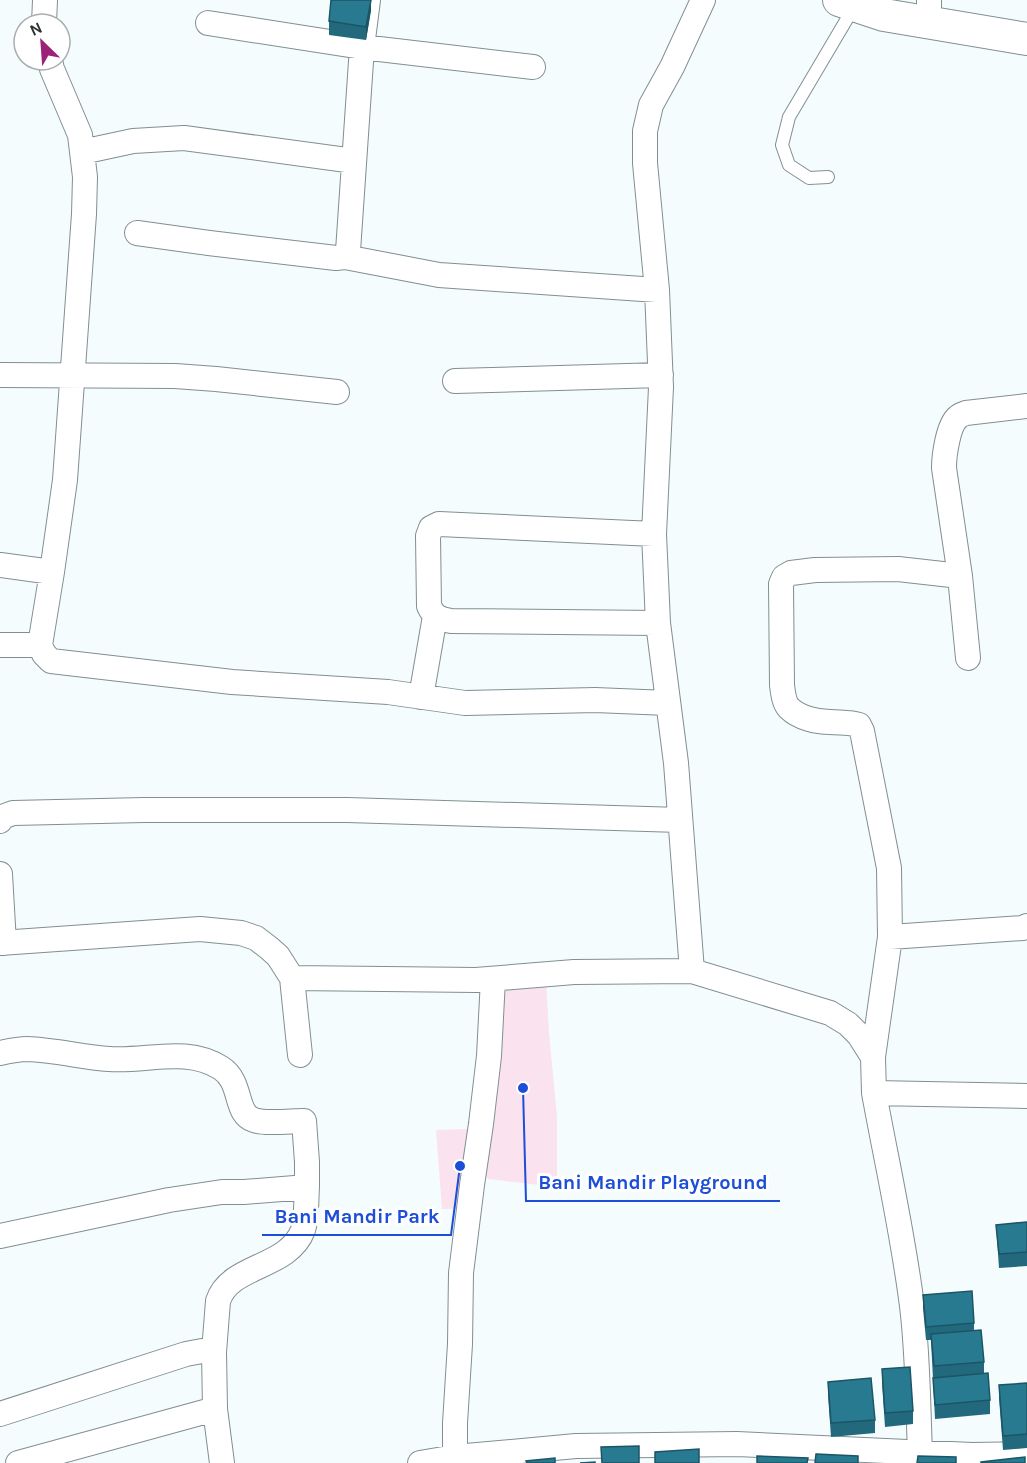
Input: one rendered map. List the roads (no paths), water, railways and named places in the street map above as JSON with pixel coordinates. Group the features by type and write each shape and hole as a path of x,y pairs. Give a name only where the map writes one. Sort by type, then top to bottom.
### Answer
{"street":[{"path":"345,257 348,251 362,47 368,0"},
{"path":"692,971 675,763 658,623 654,534 662,387 657,291 645,163 645,131 651,105 672,67 703,0"},
{"path":"846,3 884,15 929,11 1002,36 1027,39"},
{"path":"208,23 362,47 533,67"},
{"path":"53,72 80,135 85,177 65,480 40,645 44,654 51,661 232,682 388,692 465,703 569,700 668,703"},
{"path":"82,152 133,141 184,138 354,160"},
{"path":"137,233 336,258 345,257 439,275 657,291"},
{"path":"0,375 195,378 337,392"},
{"path":"455,381 661,375"},
{"path":"968,658 960,576 944,468 944,456 950,430 958,416 966,413 1027,406"},
{"path":"654,534 439,524 431,528 428,536 429,606 440,620 451,621 658,623"},
{"path":"0,565 52,572"},
{"path":"920,1453 912,1307 902,1240 874,1093 873,1057 890,937 889,868 859,725 804,717 790,709 783,695 781,584 784,578 791,573 815,570 898,569 960,576"},
{"path":"421,697 435,616"},
{"path":"0,645 40,645"},
{"path":"0,820 13,813 144,810 347,810 680,820"},
{"path":"0,874 2,943 200,929 241,933 255,938 278,956 292,978 300,1055"},
{"path":"890,937 1027,926"},
{"path":"292,978 476,980 574,972 692,971 830,1013 848,1024 859,1035 873,1057"},
{"path":"455,1457 454,1423 460,1344 460,1274 482,1124 489,1056 493,979"},
{"path":"0,1053 25,1049 108,1059 130,1060 176,1056 202,1059 223,1069 228,1075 236,1086 242,1112 247,1118 256,1121 304,1121 307,1162 304,1227 297,1241 287,1251 226,1287 221,1294 217,1308 214,1352 215,1409 222,1463"},
{"path":"874,1093 1027,1096"},
{"path":"0,1236 169,1200 222,1192 307,1187"},
{"path":"0,1414 186,1354 202,1351 214,1352"},
{"path":"18,1463 215,1409"},
{"path":"420,1463 455,1457 576,1446 737,1444 920,1453 972,1459 1027,1454"}],"lane":[{"path":"828,177 808,178 789,165 782,145 789,117 846,3"}],"place":[{"name":"Bani Mandir Playground","path":"523,1088"},
{"name":"Bani Mandir Park","path":"460,1166"}]}
